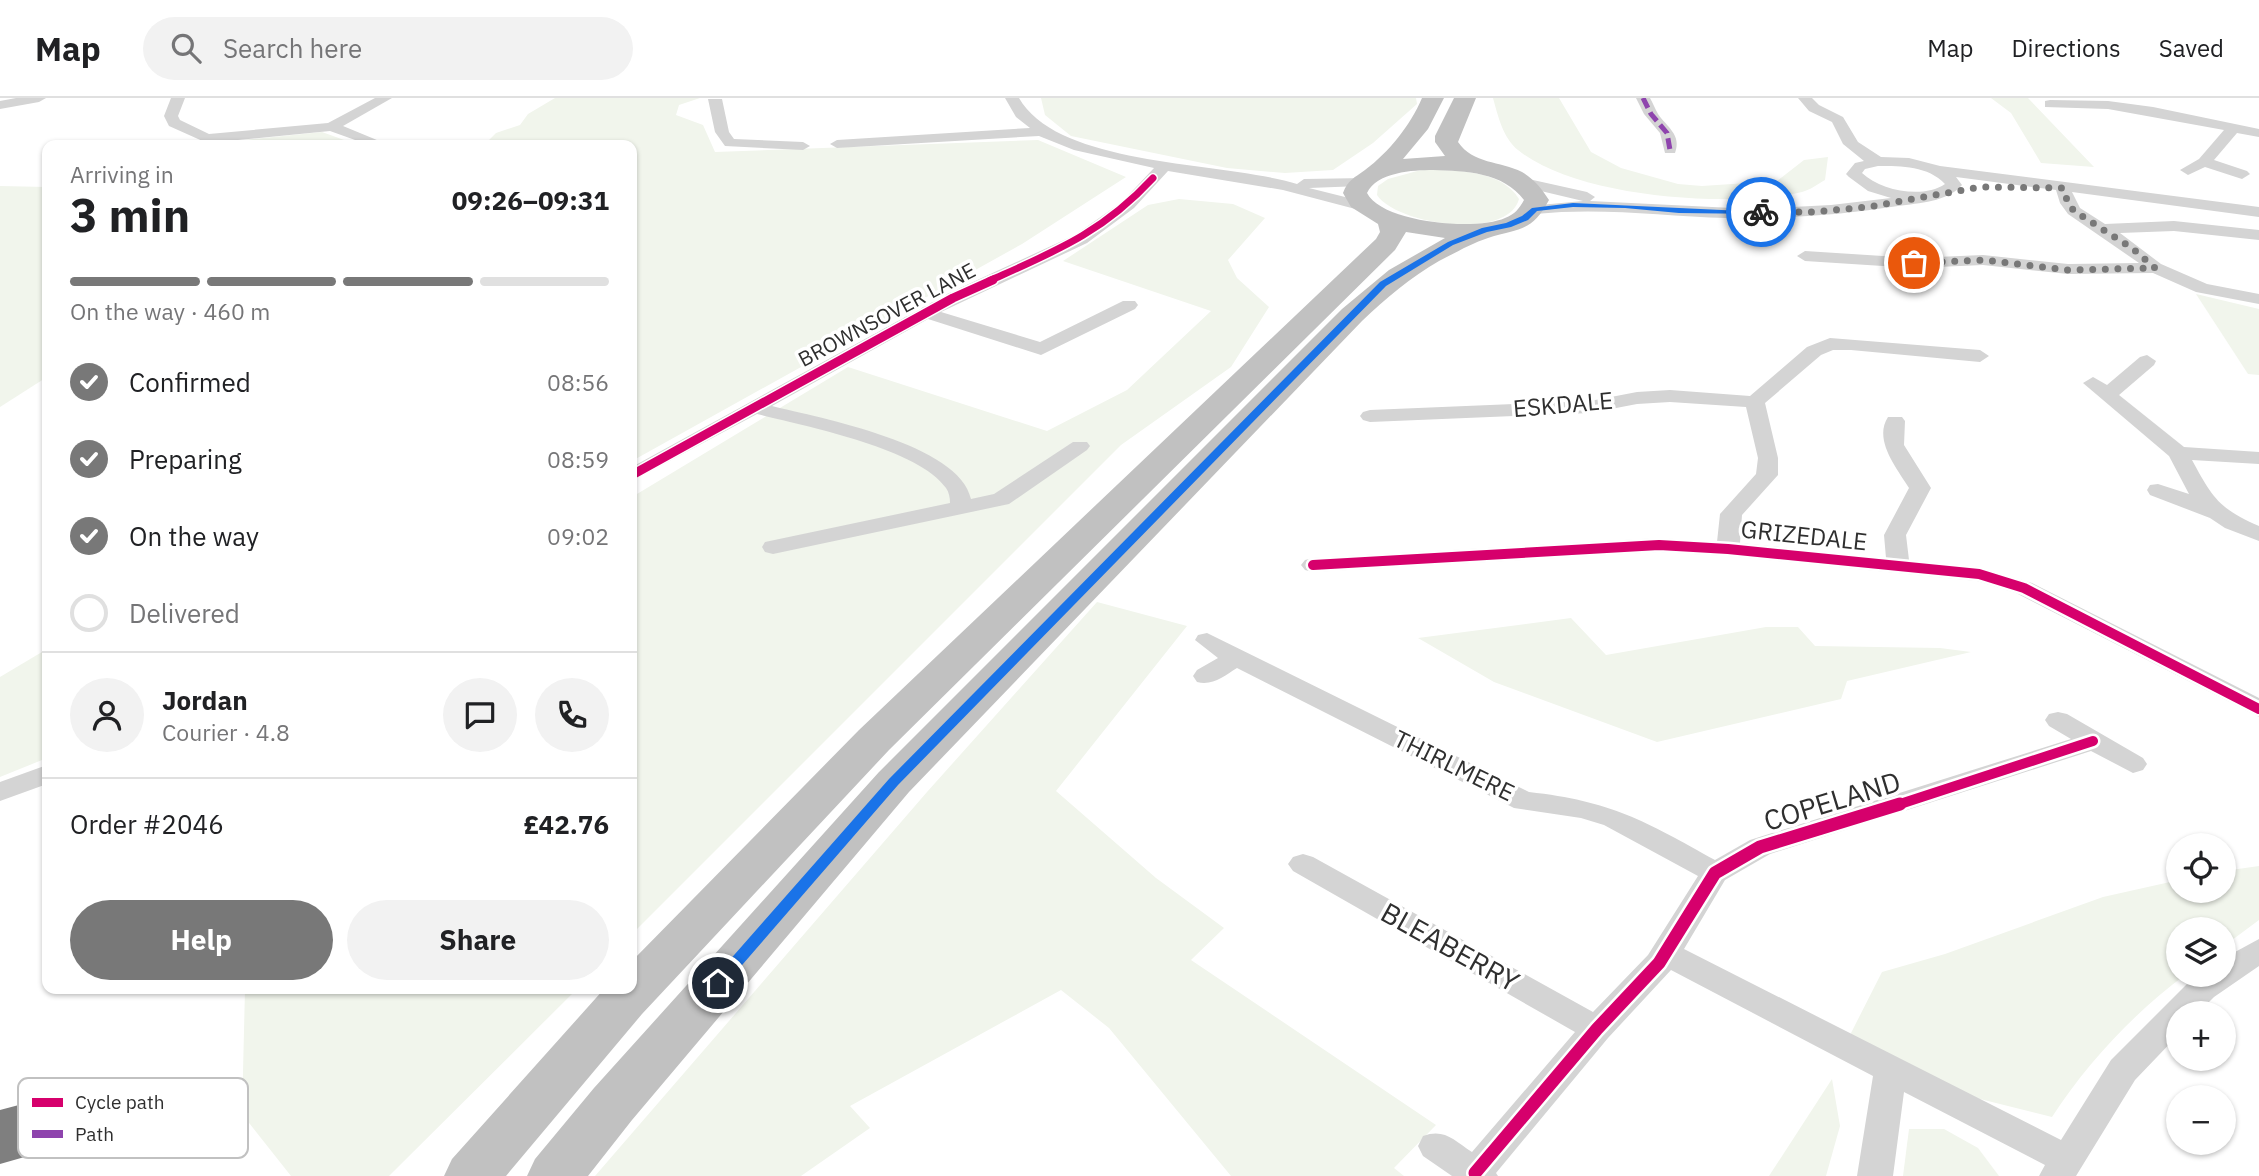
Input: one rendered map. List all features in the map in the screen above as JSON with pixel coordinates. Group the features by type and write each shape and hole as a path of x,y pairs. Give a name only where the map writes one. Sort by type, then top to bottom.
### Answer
{"highway":[{"path":"1433,98 1427,117 1401,149 1356,188 1357,197 1363,206 1390,220 1436,230 1485,230"},
{"path":"1465,98 1461,113 1445,139 1445,145 1449,151 1471,166"},
{"path":"555,1176 613,1104 894,782 1383,284 1451,243 1517,222 1535,209 1537,200 1531,190 1520,182 1471,166 1419,163 1368,176"},
{"path":"637,986 874,740 1339,286 1386,244 1393,232 1390,220"},
{"path":"472,1176 630,994"}],"street":[{"path":"0,105 39,98"},
{"path":"178,98 171,116 174,123 207,139 331,127 385,98"},
{"path":"730,98 715,98 722,132 730,143 803,146"},
{"path":"1012,98 1021,114 1042,132 1079,148 1164,166 1286,186 1316,196 1363,206"},
{"path":"1643,98 1651,113 1665,127 1670,150"},
{"path":"1809,103 1816,121 1844,136 1852,146 1878,162"},
{"path":"2050,104 2153,104 2259,133"},
{"path":"2071,105 2084,116"},
{"path":"331,127 368,140"},
{"path":"2188,170 2204,162 2234,128"},
{"path":"836,144 1042,132"},
{"path":"1935,170 1949,177 1954,185 1941,193 1897,194 1864,183 1854,174 1855,169 1878,162 1913,164 1935,170 2063,188 2259,212"},
{"path":"2204,162 2242,174"},
{"name":"BROWNSOVER LANE","path":"637,472 927,313 1080,239 1128,205 1164,166"},
{"path":"1286,186 1368,176"},
{"path":"1520,182 1625,205"},
{"path":"1780,211 1839,196 1864,183"},
{"path":"1535,209 1573,205 1625,205 1692,212 1780,211 1868,207 1980,187 2063,188"},
{"path":"2063,188 2074,211 2132,248 2155,268 2202,288 2259,299"},
{"path":"2102,229 2174,226 2259,235"},
{"path":"1805,256 1859,266 1983,260 2090,270 2155,268"},
{"path":"927,313 1041,349 1129,305"},
{"path":"1728,549 1731,514 1767,475 1768,458 1755,402 1814,351 1830,344 1980,356"},
{"path":"2147,361 2100,389 2178,453 2202,499 2221,515"},
{"name":"ESKDALE","path":"1370,416 1590,407 1648,397 1755,402"},
{"path":"754,407 906,450 933,464 958,487 962,506"},
{"path":"1895,421 1894,445 1920,488 1895,535 1898,568"},
{"path":"773,547 1001,499 1080,446"},
{"path":"2178,453 2259,458"},
{"path":"2158,490 2221,515 2259,534"},
{"name":"GRIZEDALE","path":"1313,565 1658,545 1728,549 1979,574 2024,588 2166,658 2259,709"},
{"name":"THIRLMERE","path":"1208,640 1236,658 1524,801 1577,807 1602,814 1716,873"},
{"path":"1206,676 1236,658"},
{"path":"2058,720 2133,764"},
{"name":"COPELAND","path":"1435,1146 1478,1175 1597,1029 1665,953 1716,873 1760,847 2093,741"},
{"path":"0,792 42,776"},
{"name":"BLEABERRY","path":"1303,864 1597,1029"},
{"path":"1665,953 1891,1068 2061,1167 2123,1070 2204,987"},
{"path":"2236,967 2256,956"},
{"path":"1875,1176 1891,1068"}],"shaded area":[{"path":"555,98 700,98 679,105 676,115 703,125 715,152 1038,140 1126,177 1022,244 637,458 637,140 489,140 496,133 520,125 528,114"},
{"path":"1041,98 1416,98 1417,104 1373,143 1333,170 1285,173 1227,168 1071,136 1045,115"},
{"path":"1493,98 1559,98 1591,152 1621,168 1678,184 1702,186 1777,181 1804,160 1828,157 1825,180 1802,192 1735,199 1655,195 1615,189 1577,179 1544,166 1518,150 1505,133"},
{"path":"1991,98 2028,98 2094,167 2041,163 2011,113"},
{"path":"322,132 344,140 245,140"},
{"path":"1421,170 1461,171 1489,177 1511,189 1519,199 1511,212 1495,220 1475,224 1451,224 1406,214 1388,206 1377,195 1378,186 1388,179"},
{"path":"0,186 42,187 42,380 0,407"},
{"path":"1179,199 1233,204 1265,218 1228,260 1237,278 1269,307 1231,367 1121,445 637,929 637,494 848,367 1047,431 1127,390 1211,311 1063,261 1148,205"},
{"path":"2196,294 2259,309 2259,375 2248,374"},
{"path":"1097,602 1187,626 1056,791 1156,878 1224,928 1191,960 1436,1125 1394,1168 1404,1176 1231,1176 1109,1028 1061,990 850,1106 870,1128 801,1176 595,1176 927,792"},
{"path":"1571,618 1606,655 1766,627 1798,627 1815,646 1940,648 1971,652 1847,681 1841,699 1657,742 1494,682 1418,638"},
{"path":"42,652 42,760 0,777 0,677"},
{"path":"2259,866 2259,920 2236,937 2236,917 2166,917 2166,987 2170,987 2112,1040 2080,1077 2052,1117 1968,1096 1850,1035 1882,972 1945,954 2103,897 2166,883 2166,903 2236,903 2236,869"},
{"path":"245,994 572,994 389,1176 291,1176 248,1122 248,1078 243,1078"},
{"path":"1832,1079 1840,1126 1826,1176 1769,1176"},
{"path":"1909,1129 1944,1129 1978,1148 1999,1176 1903,1176"}],"building":[{"path":"18,1105 18,1158 21,1158 0,1164 0,1110"}],"marked path":[{"path":"1643,98 1651,114 1667,133 1670,150"}],"cycle path":[{"path":"637,472 953,298 1081,239 1128,205 1153,178"},
{"path":"1313,565 1659,545 1728,549 1979,574 2024,588 2259,709"},
{"path":"1475,1173 1597,1029 1659,963 1715,873 1760,847 2093,741"}],"way so far":[{"path":"1761,212 1813,212 1868,207 1980,187 2063,188 2074,211 2132,248 2155,268 2068,270 1983,260 1914,263"}],"route":[{"path":"718,983 894,782 1383,284 1451,243 1485,230 1508,225 1525,218 1535,209 1573,205 1625,205 1679,211 1761,212"}]}
